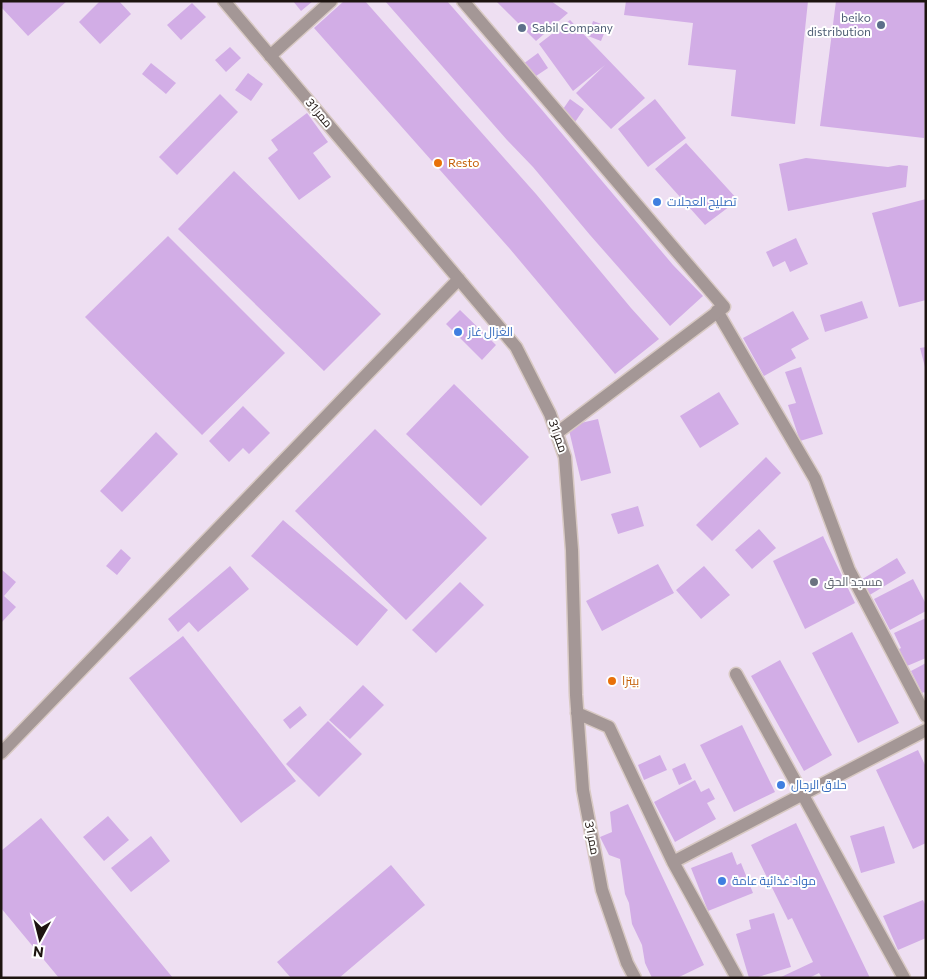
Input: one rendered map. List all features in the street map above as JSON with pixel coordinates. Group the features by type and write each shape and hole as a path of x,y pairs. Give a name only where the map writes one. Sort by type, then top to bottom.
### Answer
{"street":[{"name":"ممر 31","path":"224,1 516,346 550,414 566,458 572,550 577,713 583,790 602,890 627,964 635,978"},
{"path":"270,56 331,1"},
{"path":"463,1 724,306 556,433"},
{"path":"1,753 458,278"},
{"path":"718,312 815,479 849,570 926,716"},
{"path":"736,674 904,978"},
{"path":"577,713 609,727 672,862 737,978"},
{"path":"672,862 926,730"}],"shaded area":[{"path":"1,1 926,1 926,978 1,978"}],"building":[{"path":"1,1 67,1 28,36 1,7"},
{"path":"100,1 119,1 131,14 100,44 79,22"},
{"path":"293,1 313,1 301,11"},
{"path":"344,1 365,1 536,194 659,339 615,374 510,249 314,28"},
{"path":"385,1 447,1 673,265 703,296 670,326 533,167"},
{"path":"496,1 551,1 568,13 536,41"},
{"path":"626,1 808,1 795,124 731,116 736,70 688,65 693,23 624,15"},
{"path":"836,1 926,1 924,138 820,126"},
{"path":"192,3 206,17 181,40 167,25"},
{"path":"570,20 645,98 611,129 576,93 605,65 573,91 539,44"},
{"path":"593,21 607,26 601,41 588,36"},
{"path":"230,47 241,58 226,72 215,60"},
{"path":"538,53 548,68 533,78 523,64"},
{"path":"151,63 176,83 166,94 142,74"},
{"path":"248,73 263,84 251,101 235,90"},
{"path":"220,94 238,112 177,175 159,157"},
{"path":"570,99 584,109 575,122 561,112"},
{"path":"655,99 686,138 648,167 618,129"},
{"path":"307,113 328,142 313,153 331,177 299,200 268,158 278,150 271,140"},
{"path":"686,143 738,200 705,225 655,169"},
{"path":"806,158 888,167 908,166 906,187 788,211 779,164"},
{"path":"234,171 381,314 324,371 178,229"},
{"path":"926,199 926,300 899,307 872,213"},
{"path":"168,236 285,353 202,435 85,317"},
{"path":"796,238 808,264 790,272 785,261 773,267 766,252"},
{"path":"862,301 868,318 825,332 820,315"},
{"path":"460,310 496,345 482,360 446,324"},
{"path":"793,311 809,339 791,349 796,358 764,376 743,338"},
{"path":"926,347 926,367 925,367 920,348"},
{"path":"801,367 823,434 800,441 788,405 796,403 785,372"},
{"path":"454,384 529,457 481,506 406,434"},
{"path":"719,392 739,424 700,448 680,416"},
{"path":"243,406 270,433 249,454 243,448 229,462 209,441"},
{"path":"598,419 611,473 581,481 568,426"},
{"path":"375,429 487,538 406,620 295,511"},
{"path":"156,432 178,454 122,512 100,491"},
{"path":"766,457 781,473 712,541 696,525"},
{"path":"638,506 644,526 618,534 611,514"},
{"path":"283,520 388,610 357,646 251,556"},
{"path":"759,529 776,548 752,569 735,550"},
{"name":"مسجد الحق","path":"823,536 855,603 805,629 773,561"},
{"path":"121,549 131,558 117,575 106,566"},
{"path":"897,558 906,573 868,596 859,581"},
{"path":"658,564 674,593 602,631 586,601"},
{"path":"230,566 249,589 198,632 189,622 178,632 168,619"},
{"path":"704,566 730,595 701,619 676,590"},
{"path":"1,569 16,582 4,596 16,607 1,623"},
{"path":"913,579 926,604 926,611 890,630 874,599"},
{"path":"460,582 484,605 436,653 412,630"},
{"path":"926,618 926,658 907,666 894,633"},
{"path":"852,632 899,723 858,743 812,653"},
{"path":"183,636 296,781 241,823 129,678"},
{"path":"780,660 832,755 804,771 751,676"},
{"path":"926,663 926,694 922,693 911,671"},
{"path":"363,685 384,705 350,739 329,720"},
{"path":"300,706 307,715 290,729 283,720"},
{"path":"328,721 362,754 319,797 286,764"},
{"path":"742,725 775,792 734,812 700,745"},
{"path":"918,750 926,767 926,843 913,849 876,770"},
{"path":"660,755 667,770 644,780 638,765"},
{"path":"685,763 692,779 679,785 672,769"},
{"path":"695,780 701,792 709,788 715,799 707,803 716,819 675,842 654,802"},
{"path":"628,804 704,965 677,978 652,978 645,963 642,945 632,924 620,859 609,855 600,837 612,832 610,812"},
{"path":"108,816 129,840 104,861 83,837"},
{"path":"41,818 173,978 59,978 1,908 1,851"},
{"path":"796,823 870,978 822,978 819,973 809,978 779,978 813,962 792,918 788,920 751,845"},
{"path":"884,826 895,863 861,873 850,836"},
{"path":"151,836 170,861 131,892 111,868"},
{"name":"مواد غذائية عامة","path":"732,852 737,865 741,863 753,893 708,911 691,868"},
{"path":"391,865 425,905 339,978 291,978 277,962"},
{"path":"923,900 926,906 926,938 898,950 883,916"},
{"path":"774,913 791,967 755,978 749,978 736,934 751,929 749,920"}],"place":[{"name":"beiko distribution","path":"881,25"},
{"name":"Sabil Company","path":"522,28"},
{"name":"Resto","path":"438,163"},
{"name":"تصليح العجلات","path":"657,202"},
{"name":"الغزال غاز","path":"458,332"},
{"name":"مسجد الحق","path":"814,582"},
{"name":"بيتزا","path":"612,681"},
{"name":"حلاق الرجال","path":"781,785"},
{"name":"مواد غذائية عامة","path":"722,881"}]}
